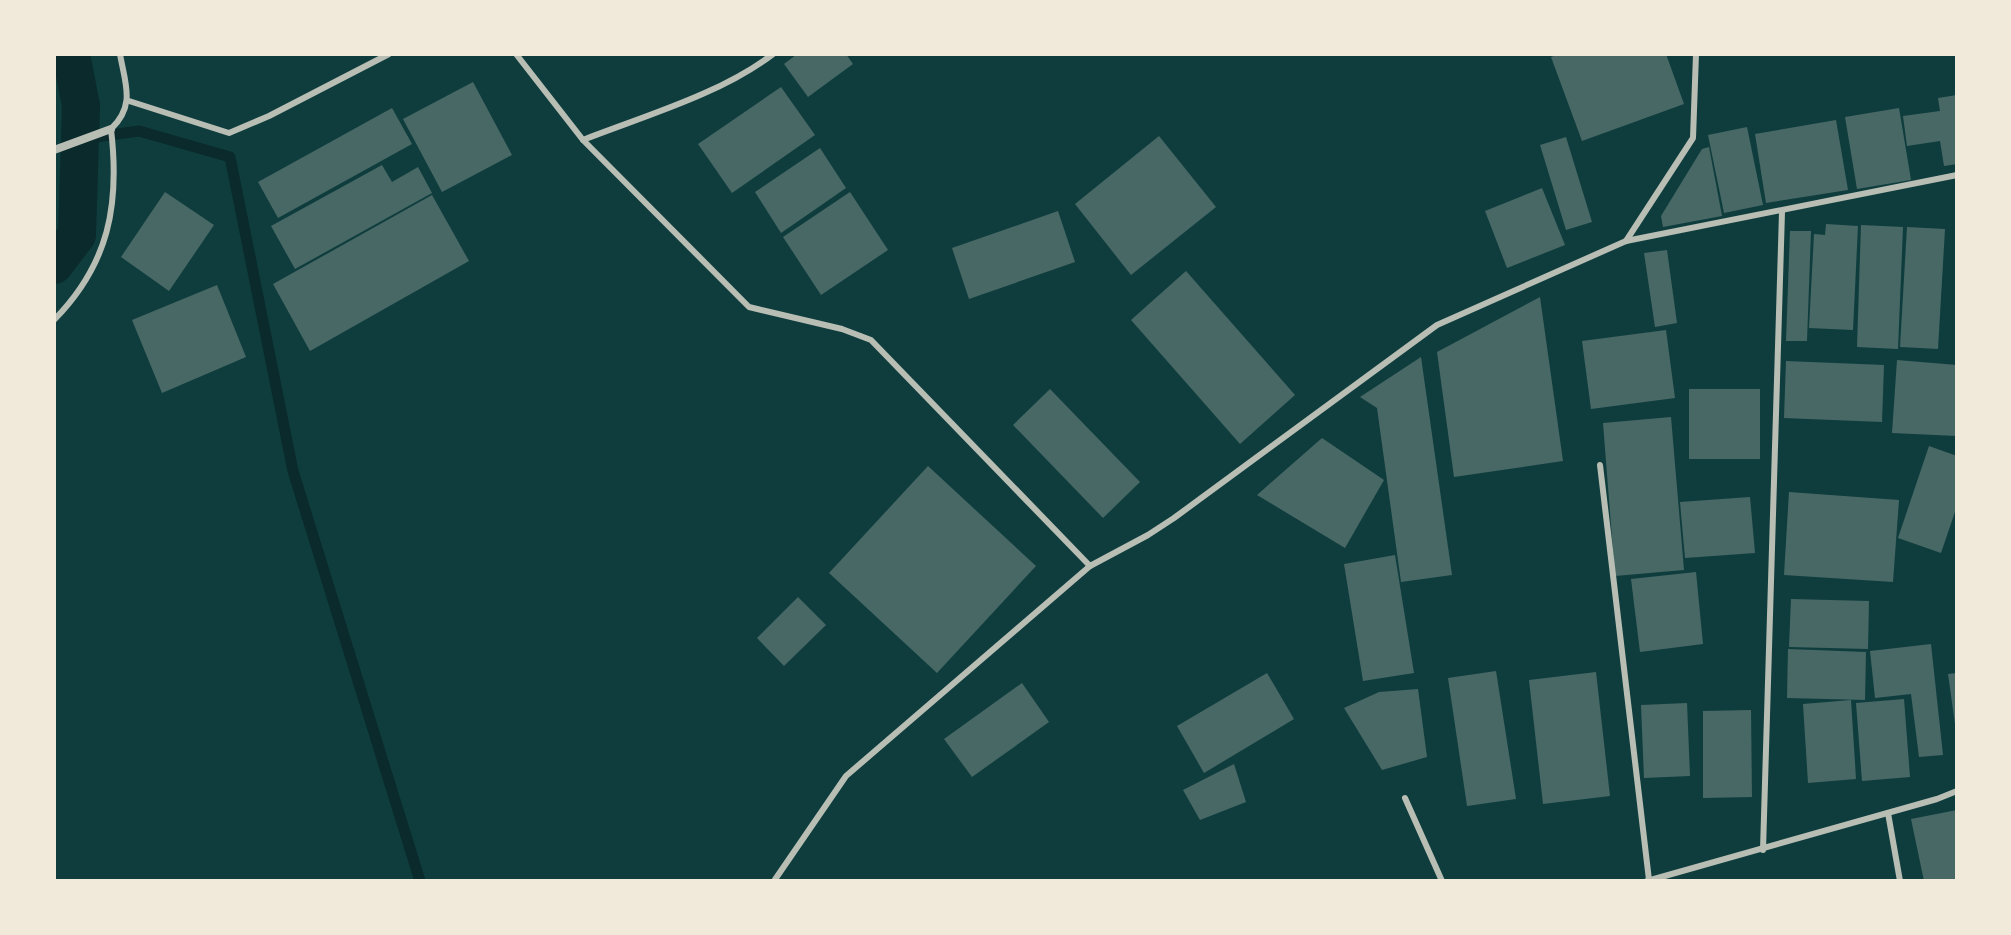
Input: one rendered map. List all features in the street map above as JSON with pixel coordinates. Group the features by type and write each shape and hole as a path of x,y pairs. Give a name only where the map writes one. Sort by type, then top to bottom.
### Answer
{"street":[{"path":"54,150 111,129"}],"lane":[{"path":"54,320 99,258 114,198 111,129 118,123 129,101 120,54"},
{"path":"129,101 229,133 269,116 389,54"},
{"path":"516,54 583,140 749,307 842,329 871,340 1090,566"},
{"path":"583,140 704,93 773,54"},
{"path":"1626,241 1693,138 1696,54"},
{"path":"774,881 846,776 1090,566 1174,518 1437,325 1626,241 1957,175"},
{"path":"1763,850 1782,212"},
{"path":"1600,465 1648,881 1957,791"},
{"path":"1405,798 1442,881"},
{"path":"1888,813 1900,881"}],"building":[{"path":"797,54 846,54 853,64 808,97 784,64"},
{"path":"1559,54 1666,54 1684,104 1582,141 1551,57"},
{"path":"473,82 512,155 442,192 403,119"},
{"path":"781,87 815,135 732,193 698,144"},
{"path":"1957,95 1957,164 1944,166 1940,141 1907,146 1903,116 1940,111 1938,98"},
{"path":"392,108 412,144 278,218 258,182"},
{"path":"1899,108 1911,180 1857,189 1845,117"},
{"path":"1836,120 1848,190 1766,203 1755,134"},
{"path":"1747,127 1763,205 1724,213 1708,135"},
{"path":"1159,136 1216,207 1131,275 1075,204"},
{"path":"1566,137 1592,222 1566,230 1540,145"},
{"path":"1709,147 1722,216 1663,227 1661,216 1702,149"},
{"path":"820,148 846,188 781,233 755,192"},
{"path":"382,165 392,182 418,167 432,193 295,269 271,226"},
{"path":"1542,188 1565,245 1507,268 1485,211"},
{"path":"165,192 214,225 169,291 121,257"},
{"path":"850,192 888,250 821,295 783,237"},
{"path":"432,195 469,261 310,351 273,284"},
{"path":"1058,211 1075,262 969,299 952,248"},
{"path":"1826,224 1858,226 1853,330 1809,328 1814,234 1825,235"},
{"path":"1861,225 1903,227 1898,349 1857,347"},
{"path":"1907,227 1945,229 1938,349 1900,347"},
{"path":"1790,231 1811,231 1807,341 1786,341"},
{"path":"1667,250 1677,323 1655,327 1644,253"},
{"path":"1186,271 1295,395 1240,444 1131,320"},
{"path":"217,285 246,357 162,393 132,320"},
{"path":"1540,297 1563,461 1454,477 1437,352"},
{"path":"1666,330 1675,398 1591,409 1582,341"},
{"path":"1421,357 1452,575 1401,582 1377,408 1360,397"},
{"path":"1897,360 1957,365 1957,436 1892,433"},
{"path":"1786,361 1884,365 1882,422 1784,418"},
{"path":"1050,389 1140,482 1103,518 1013,425"},
{"path":"1689,389 1760,389 1760,459 1689,459"},
{"path":"1671,417 1684,570 1615,576 1603,423"},
{"path":"1322,438 1384,480 1345,548 1257,495"},
{"path":"1929,446 1957,456 1957,506 1941,553 1898,538"},
{"path":"928,466 1036,566 937,673 829,573"},
{"path":"1789,492 1899,500 1893,582 1784,575"},
{"path":"1750,497 1755,553 1685,558 1680,502"},
{"path":"1395,555 1414,673 1363,681 1344,564"},
{"path":"1696,572 1703,644 1640,652 1631,579"},
{"path":"798,597 826,625 784,666 757,638"},
{"path":"1791,599 1869,601 1868,649 1789,647"},
{"path":"1931,644 1943,755 1919,757 1911,694 1875,698 1870,651"},
{"path":"1788,649 1866,652 1865,700 1787,698"},
{"path":"1496,671 1516,799 1467,806 1448,678"},
{"path":"1596,672 1610,796 1543,804 1529,680"},
{"path":"1267,673 1294,719 1204,773 1177,726"},
{"path":"1957,673 1957,724 1955,724 1948,674"},
{"path":"1022,683 1049,722 972,777 944,739"},
{"path":"1418,689 1427,757 1382,770 1344,708 1379,692"},
{"path":"1904,699 1910,777 1862,781 1856,703"},
{"path":"1851,700 1856,779 1808,783 1803,704"},
{"path":"1687,703 1690,776 1644,778 1641,705"},
{"path":"1751,710 1752,797 1703,798 1703,711"},
{"path":"1234,764 1246,802 1200,820 1183,790"},
{"path":"1957,810 1957,881 1924,881 1911,819"}],"waterway":[{"path":"54,265 77,235 81,106 71,54"},
{"path":"88,138 139,131 230,157 293,471 420,881"}]}
